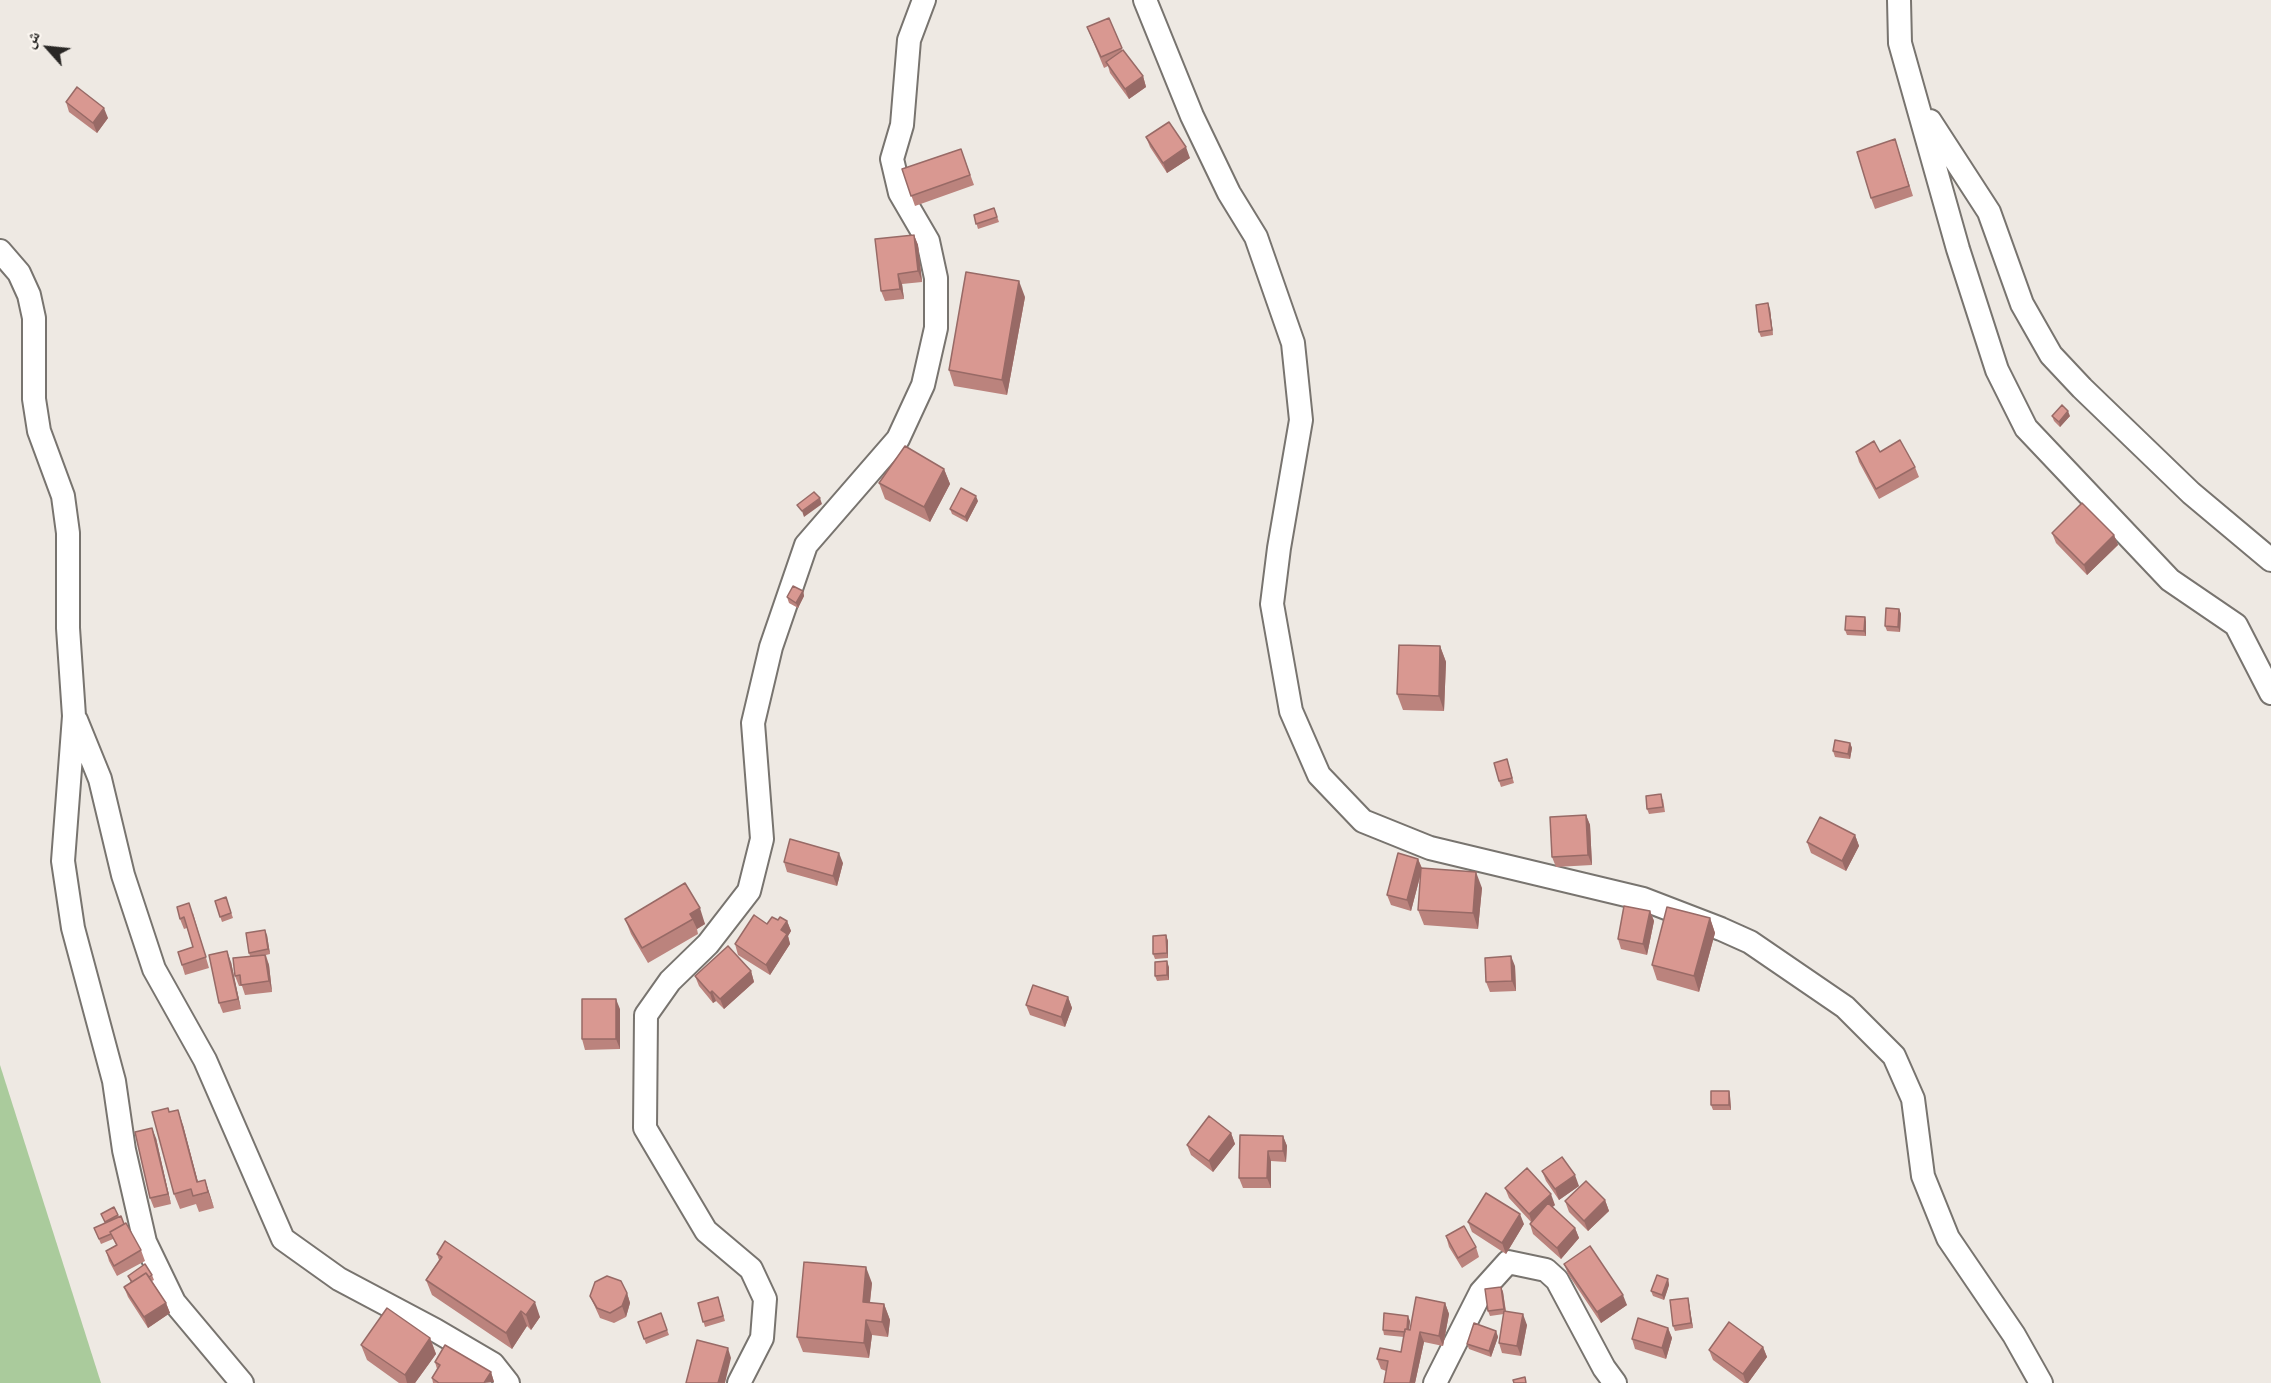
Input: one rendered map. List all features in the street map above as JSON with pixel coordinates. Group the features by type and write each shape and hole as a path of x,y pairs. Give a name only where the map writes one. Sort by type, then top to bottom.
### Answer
{"street":[{"path":"739,1383 762,1338 765,1299 751,1269 706,1231 645,1128 646,1015 670,981 708,944 749,891 762,839 753,723 771,647 802,556 806,545 897,439 923,385 936,328 936,279 928,241 900,193 892,159 902,125 909,40 924,0"},
{"path":"1145,0 1192,116 1229,193 1256,237 1293,344 1301,420 1279,548 1272,604 1291,711 1318,775 1363,820 1430,848 1643,899 1750,942 1845,1007 1894,1056 1913,1099 1923,1176 1948,1238 2014,1335 2042,1383"},
{"path":"1899,0 1900,43 1958,249 1997,370 2026,428 2170,580 2236,625 2271,693"},
{"path":"1917,99 1989,212 2022,304 2051,356 2191,493 2271,560"},
{"path":"0,251 19,273 29,295 34,318 33,399 39,431 63,496 68,533 68,628 74,716 63,861 73,928 114,1081 124,1150 145,1242 174,1302 242,1383"},
{"path":"74,716 100,779 123,875 154,969 205,1060 283,1239 339,1279 493,1364 508,1383"},
{"path":"1435,1383 1481,1292 1508,1262 1546,1270 1557,1280 1604,1368 1615,1383"}],"green space":[{"path":"0,1065 101,1383 0,1383"}],"building":[{"path":"1109,18 1122,48 1101,57 1087,27"},
{"path":"1123,50 1143,76 1125,89 1106,62"},
{"path":"77,87 104,108 93,123 66,102"},
{"path":"1169,122 1186,147 1163,163 1146,137"},
{"path":"1895,139 1909,186 1871,198 1857,152"},
{"path":"961,149 970,175 911,196 902,169"},
{"path":"994,208 997,217 976,224 974,215"},
{"path":"914,235 918,271 898,274 900,289 881,291 875,239"},
{"path":"966,272 1019,281 1002,380 949,370"},
{"path":"1768,303 1772,330 1759,332 1756,305"},
{"path":"2062,405 2068,411 2059,422 2052,416"},
{"path":"1900,440 1915,467 1876,489 1856,452 1874,441 1880,452"},
{"path":"905,446 944,469 924,507 879,483"},
{"path":"961,488 976,496 965,517 950,509"},
{"path":"814,492 820,498 802,511 797,505"},
{"path":"2082,503 2114,535 2084,565 2052,533"},
{"path":"793,586 803,591 796,603 787,597"},
{"path":"1886,608 1899,609 1898,627 1885,626"},
{"path":"1846,616 1865,617 1864,631 1845,630"},
{"path":"1399,645 1440,646 1439,696 1397,694"},
{"path":"1835,740 1850,743 1848,754 1833,751"},
{"path":"1507,759 1512,778 1499,781 1494,763"},
{"path":"1661,794 1663,807 1647,809 1646,796"},
{"path":"1586,815 1588,855 1552,857 1550,817"},
{"path":"1820,817 1855,835 1842,861 1807,842"},
{"path":"790,839 839,853 833,876 784,862"},
{"path":"1398,853 1418,859 1407,900 1387,895"},
{"path":"1421,868 1476,872 1473,913 1418,910"},
{"path":"685,883 700,908 690,914 693,919 642,948 625,919"},
{"path":"226,897 231,913 220,917 215,901"},
{"path":"189,903 206,957 182,965 178,952 193,947 184,917 180,919 177,907"},
{"path":"1624,906 1650,911 1643,944 1618,939"},
{"path":"1667,907 1710,918 1694,976 1652,965"},
{"path":"754,915 767,924 772,917 778,920 780,917 787,921 781,930 787,934 766,965 735,944"},
{"path":"265,930 268,949 249,953 246,933"},
{"path":"1166,935 1167,953 1153,954 1153,936"},
{"path":"728,946 751,971 720,999 712,991 710,993 695,976"},
{"path":"227,951 238,999 219,1003 209,955"},
{"path":"265,955 269,981 241,985 240,975 235,976 233,958"},
{"path":"1511,956 1512,981 1486,982 1485,958"},
{"path":"1167,961 1167,975 1155,976 1155,962"},
{"path":"1033,985 1068,997 1061,1017 1026,1005"},
{"path":"582,999 616,999 616,1039 582,1039"},
{"path":"1711,1091 1729,1091 1729,1105 1711,1105"},
{"path":"168,1108 169,1112 178,1110 197,1182 205,1180 208,1192 193,1196 191,1189 174,1194 152,1112"},
{"path":"1209,1116 1231,1133 1209,1161 1187,1145"},
{"path":"152,1128 168,1194 150,1198 135,1132"},
{"path":"1240,1135 1283,1136 1283,1151 1268,1151 1267,1178 1239,1178"},
{"path":"1562,1157 1575,1175 1555,1189 1542,1171"},
{"path":"1527,1168 1551,1194 1529,1214 1505,1188"},
{"path":"1586,1181 1605,1200 1584,1221 1565,1201"},
{"path":"1486,1193 1520,1214 1502,1243 1468,1222"},
{"path":"1548,1203 1575,1228 1557,1248 1530,1224"},
{"path":"114,1207 118,1215 105,1222 101,1214"},
{"path":"121,1216 124,1224 110,1232 111,1234 99,1239 94,1228"},
{"path":"126,1223 141,1250 114,1266 106,1251 117,1245 110,1232"},
{"path":"1464,1226 1476,1247 1458,1258 1446,1236"},
{"path":"445,1241 535,1302 526,1315 521,1311 506,1333 426,1280 442,1257 437,1254"},
{"path":"1590,1246 1623,1295 1597,1312 1564,1264"},
{"path":"804,1262 866,1267 863,1302 884,1304 882,1322 866,1320 864,1343 797,1337"},
{"path":"145,1264 152,1275 149,1277 146,1273 132,1282 128,1276"},
{"path":"146,1273 166,1303 144,1317 124,1287"},
{"path":"1657,1275 1668,1279 1662,1295 1651,1291"},
{"path":"607,1276 621,1281 627,1293 622,1306 610,1313 597,1308 590,1296 595,1282"},
{"path":"1501,1287 1504,1309 1488,1311 1485,1289"},
{"path":"718,1297 723,1316 703,1322 698,1303"},
{"path":"1416,1297 1445,1303 1439,1336 1420,1332 1410,1383 1384,1383 1388,1361 1377,1359 1380,1348 1401,1352 1405,1329 1410,1330"},
{"path":"1688,1298 1691,1323 1673,1326 1670,1300"},
{"path":"387,1308 430,1338 405,1375 361,1345"},
{"path":"1504,1311 1523,1314 1517,1346 1499,1343"},
{"path":"661,1313 667,1330 644,1339 638,1322"},
{"path":"1384,1313 1408,1316 1405,1332 1383,1330"},
{"path":"1638,1318 1668,1328 1662,1348 1632,1339"},
{"path":"1729,1322 1763,1347 1743,1374 1709,1350"},
{"path":"1474,1323 1496,1331 1489,1351 1467,1344"},
{"path":"697,1340 728,1348 718,1383 686,1383"},
{"path":"445,1345 491,1372 484,1383 439,1383 432,1378 440,1365 435,1362"},
{"path":"1525,1377 1526,1383 1514,1383 1513,1380"}]}
